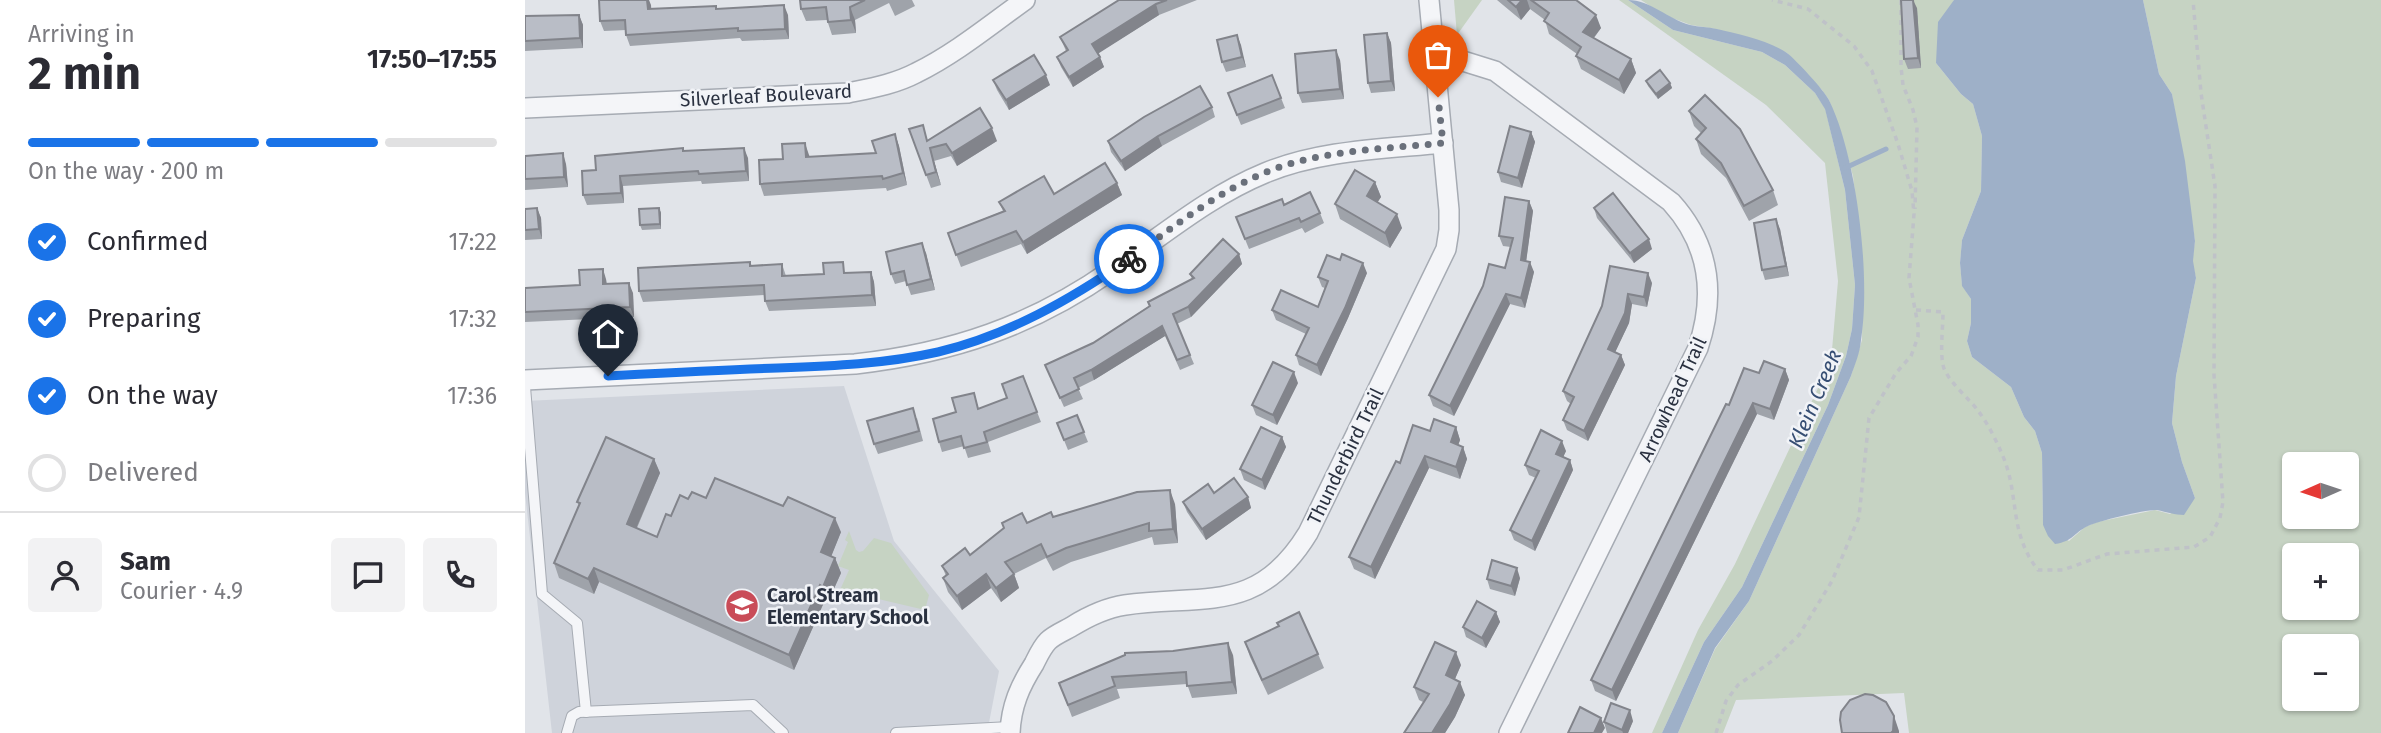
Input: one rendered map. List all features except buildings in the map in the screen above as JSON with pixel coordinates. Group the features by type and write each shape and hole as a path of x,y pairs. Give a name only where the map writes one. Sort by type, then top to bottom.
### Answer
{"street":[{"name":"Silverleaf Boulevard","path":"525,108 848,93 886,85 939,60 1025,0"},
{"name":"Thunderbird Trail","path":"1010,730 1018,691 1048,640 1090,615 1123,605 1212,599 1237,593 1276,572 1294,553 1314,521 1446,249 1449,210 1429,0"},
{"name":"Arrowhead Trail","path":"1434,52 1495,71 1671,202 1694,235 1702,252 1707,275 1708,313 1698,348 1509,733"},
{"path":"525,380 855,364 938,352 1005,330 1065,301 1198,209 1266,172 1331,155 1443,143"}],"lane":[{"path":"525,387 543,594 577,622 586,712"},
{"path":"567,733 572,716 586,712 753,705 783,733"},
{"path":"896,733 1010,730"}],"path":[{"path":"1772,0 1808,9 1854,46 1872,71 1912,191 1914,214"},
{"path":"1716,733 1726,701 1738,685 1772,661 1799,635 1827,590 1850,543 1859,517 1869,418 1896,373 1916,348 1918,325 1909,278 1916,200 1917,127 1903,86 1901,0"},
{"path":"1916,310 1943,312 1943,366 1980,413 2003,455 2012,485 2016,521 2026,554 2038,570 2063,570 2107,554 2194,547 2210,537 2220,518 2223,502 2214,374 2215,186 2201,93 2193,0"}],"shaded area":[{"name":"Carol Stream Elementary School","path":"844,386 894,541 999,671 987,733 552,733 525,493 525,401"}],"green space":[{"path":"1454,0 1482,0 1457,35"},
{"path":"1619,0 1628,0 1673,30 1762,52 1785,65 1815,93 1825,108 1845,190 1855,285 1852,329 1846,356 1828,405 1742,587 1704,642 1662,733 1652,733 1698,630 1735,564 1819,386 1832,350 1838,281 1825,163 1766,105"},
{"path":"1641,0 1954,0 1936,63 1961,94 1973,104 1982,136 1981,191 1962,240 1960,263 1962,285 1971,299 1971,323 1967,341 1972,357 2011,387 2024,417 2035,431 2042,453 2043,525 2069,541 2085,527 2097,522 2155,510 2170,514 2195,498 2172,423 2176,376 2196,278 2192,261 2195,241 2172,94 2159,74 2143,0 2381,0 2381,733 1909,733 1904,693 1736,700 1723,733 1678,733 1715,649 1749,601 1851,376 1862,340 1863,263 1853,176 1829,100 1787,53 1716,29 1691,25 1664,15"},
{"path":"849,531 859,552 874,538 891,543 929,595 925,610 840,590 849,570 838,566 848,542 845,540"}],"water":[{"path":"1628,0 1644,3 1690,25 1714,28 1771,44 1787,53 1803,68 1826,95 1839,124 1854,184 1863,251 1864,314 1860,349 1851,376 1749,601 1715,648 1678,733 1662,733 1704,642 1742,587 1828,405 1846,356 1852,329 1855,285 1845,190 1825,109 1815,93 1785,65 1762,52 1673,30"},
{"path":"1954,0 2143,0 2159,74 2172,94 2185,161 2195,241 2193,261 2196,278 2176,376 2172,423 2195,498 2184,515 2157,510 2143,511 2088,526 2066,541 2055,544 2043,525 2042,453 2035,431 2024,417 2011,387 1972,357 1967,341 1971,323 1971,299 1962,286 1960,263 1962,240 1981,191 1982,136 1973,104 1961,94 1936,63 1938,22"}],"waterway":[{"path":"1845,168 1886,149"}],"way so far":[{"path":"1129,259 1198,209 1266,172 1331,155 1443,143 1438,97"}],"place":[{"name":"Carol Stream Elementary School","path":"742,606"}],"route":[{"path":"608,376 855,364 938,352 1005,330 1035,316 1065,301 1129,259"}],"water label":[{"name":"Klein Creek","path":"1815,399"}]}
